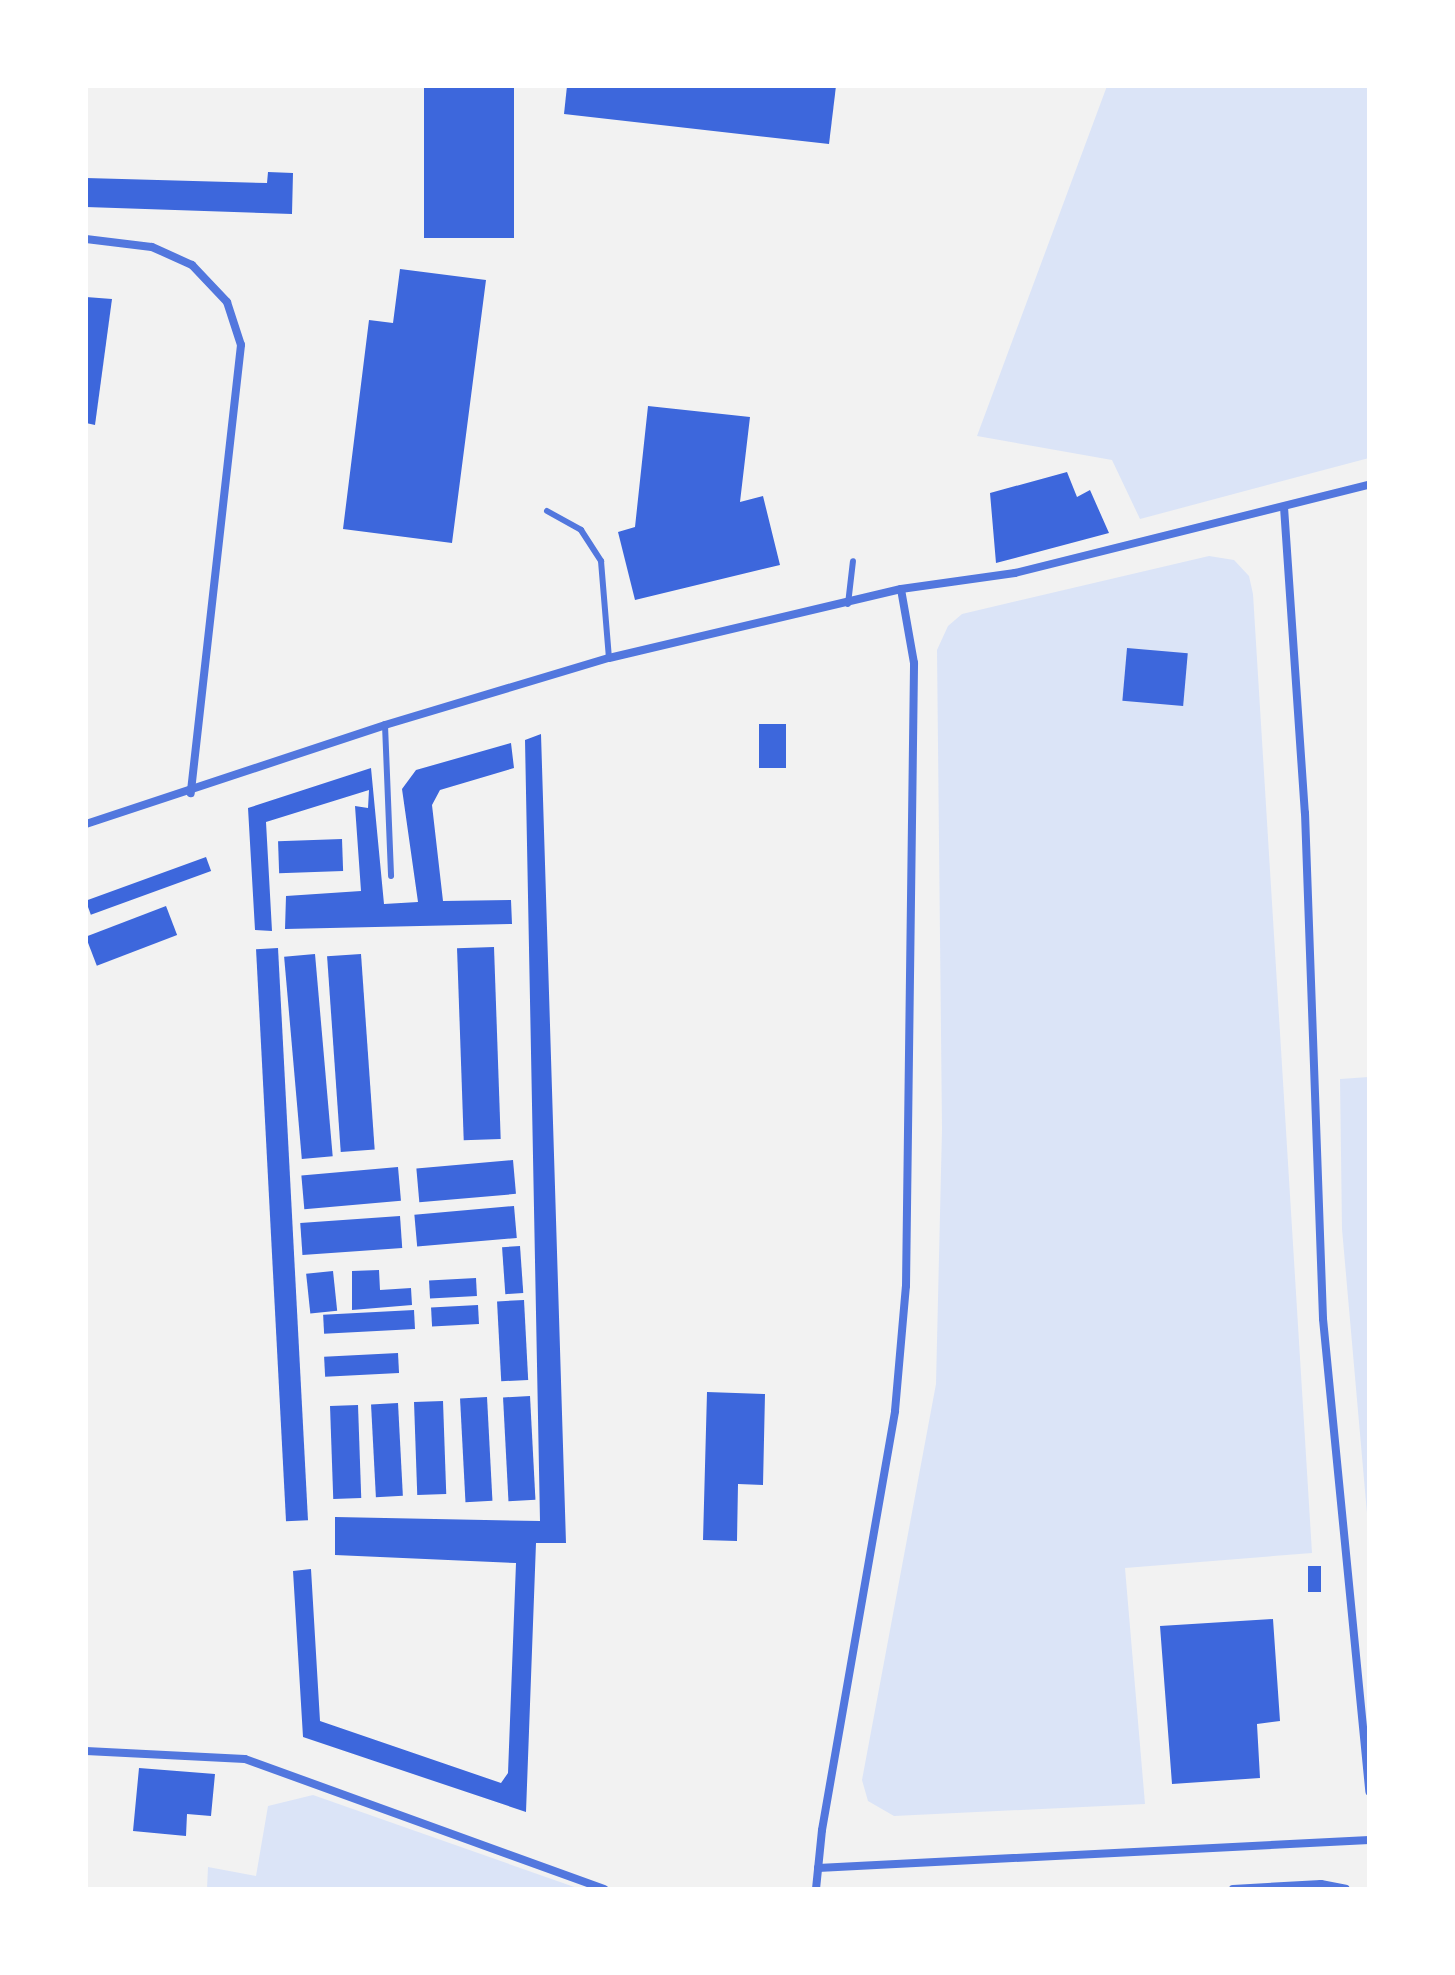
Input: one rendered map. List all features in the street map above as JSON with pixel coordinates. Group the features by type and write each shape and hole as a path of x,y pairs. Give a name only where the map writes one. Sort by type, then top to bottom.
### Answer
{"street":[{"path":"86,239 152,247 192,265 227,302 241,345 191,793"},
{"path":"86,824 191,793 385,725 609,658 848,604 901,589 1015,573 1369,485"},
{"path":"1284,507 1305,813 1323,1319 1369,1792"},
{"path":"816,1889 895,1411 906,1286 914,663 901,589"},
{"path":"86,1751 245,1759 604,1889"},
{"path":"818,1868 1369,1840"},
{"path":"1233,1889 1321,1884 1346,1889"}],"lane":[{"path":"547,511 581,530 601,561 609,658"},
{"path":"848,604 853,561"},
{"path":"385,725 391,876"}],"shaded area":[{"path":"1107,86 1369,86 1369,458 1140,519 1112,460 977,436"},
{"path":"1209,556 1234,560 1249,576 1253,594 1312,1553 1125,1568 1145,1804 894,1816 868,1801 862,1780 936,1384 942,1129 937,650 948,626 962,614"},
{"path":"1369,1077 1369,1536 1342,1229 1340,1079"},
{"path":"313,1795 580,1889 207,1889 208,1867 256,1876 268,1806"}],"building":[{"path":"424,86 514,86 514,238 424,238"},
{"path":"567,86 836,86 829,144 564,114"},
{"path":"268,172 293,173 292,214 86,207 86,178 267,183"},
{"path":"400,269 486,280 452,543 343,529 369,320 393,323"},
{"path":"86,297 112,299 95,425 86,423"},
{"path":"648,406 750,417 740,502 763,496 780,565 635,600 618,532 635,527"},
{"path":"1067,472 1077,497 1090,490 1109,533 996,563 990,493"},
{"path":"1127,648 1188,653 1183,706 1122,701"},
{"path":"759,724 786,724 786,768 759,768"},
{"path":"541,734 566,1543 536,1543 526,1812 303,1737 293,1571 311,1569 320,1721 501,1783 508,1773 516,1563 335,1555 335,1517 540,1521 525,740"},
{"path":"511,743 514,768 440,790 432,805 443,901 511,900 512,924 285,929 286,896 361,891 355,806 368,808 369,790 266,822 272,931 255,930 248,808 371,768 384,904 418,902 402,789 416,770"},
{"path":"342,839 343,871 279,873 278,841"},
{"path":"206,857 211,871 91,915 86,901"},
{"path":"166,906 177,935 97,966 86,937"},
{"path":"494,947 501,1139 464,1140 457,948"},
{"path":"278,948 308,1520 286,1521 256,949"},
{"path":"315,954 333,1156 302,1159 284,957"},
{"path":"361,954 375,1150 341,1152 327,956"},
{"path":"513,1160 516,1194 419,1202 416,1168"},
{"path":"398,1167 401,1201 304,1209 301,1175"},
{"path":"514,1206 517,1238 417,1247 414,1215"},
{"path":"400,1216 402,1248 302,1255 300,1223"},
{"path":"520,1246 523,1293 505,1294 502,1247"},
{"path":"379,1270 380,1290 411,1288 412,1305 352,1310 352,1271"},
{"path":"333,1271 337,1311 310,1314 306,1274"},
{"path":"476,1278 477,1296 430,1298 429,1280"},
{"path":"524,1300 528,1380 501,1381 497,1301"},
{"path":"478,1305 479,1324 432,1326 431,1307"},
{"path":"414,1310 415,1329 324,1334 323,1315"},
{"path":"398,1353 399,1373 325,1377 324,1357"},
{"path":"707,1392 765,1394 763,1485 738,1484 737,1541 703,1540"},
{"path":"530,1396 535,1500 508,1501 503,1397"},
{"path":"487,1397 492,1501 465,1502 460,1398"},
{"path":"443,1401 446,1494 417,1495 414,1402"},
{"path":"398,1403 403,1496 376,1497 371,1404"},
{"path":"358,1405 361,1498 333,1499 330,1406"},
{"path":"1308,1566 1321,1566 1321,1592 1308,1592"},
{"path":"1273,1619 1280,1721 1257,1724 1260,1778 1172,1784 1160,1626"},
{"path":"139,1768 215,1774 211,1816 187,1814 186,1836 133,1831"}]}
